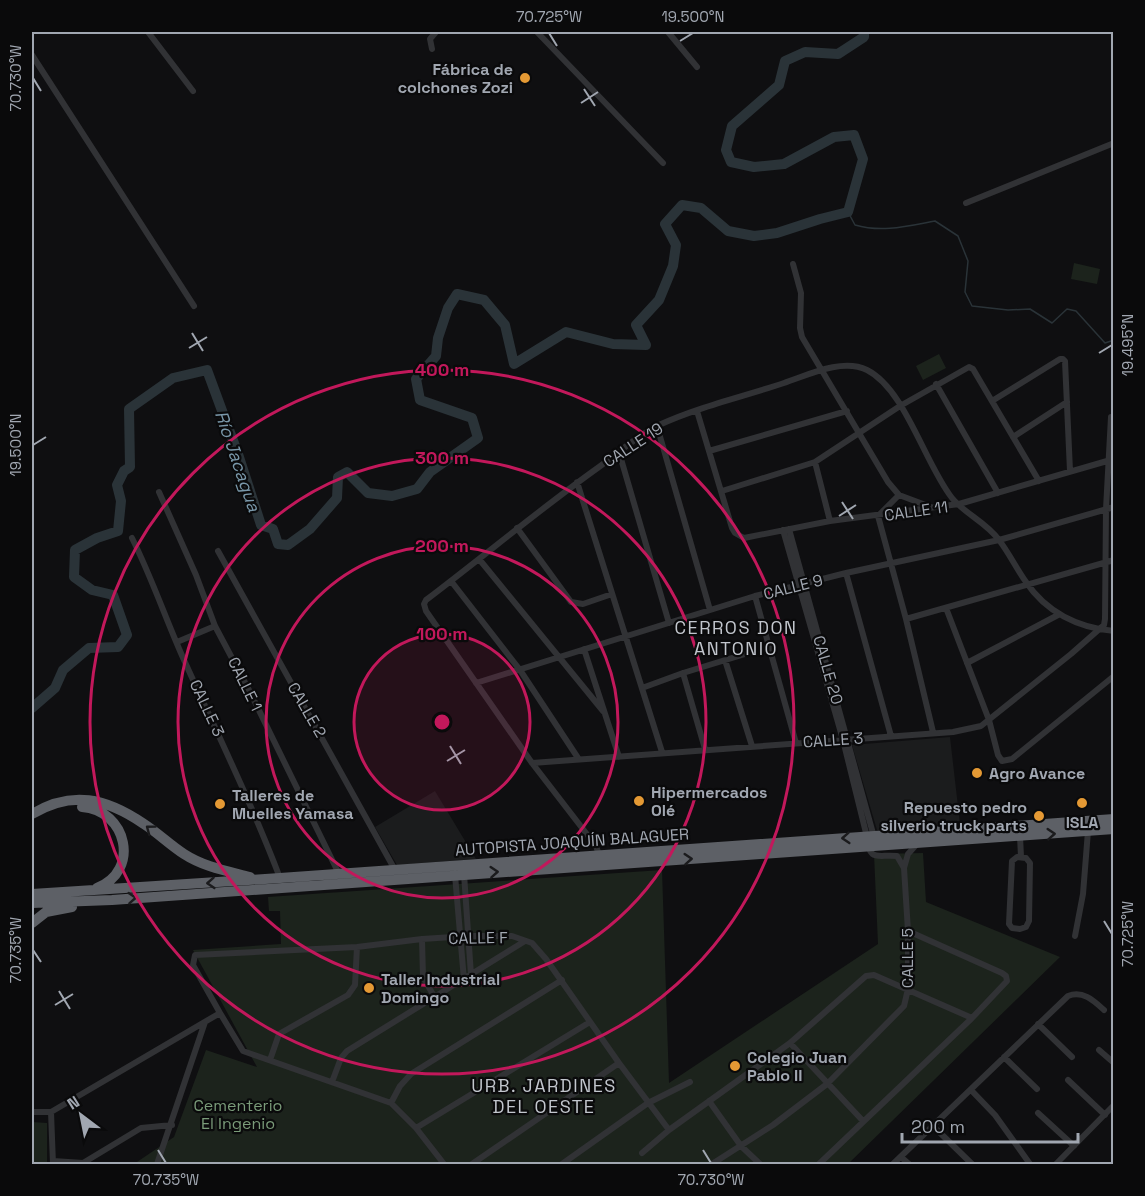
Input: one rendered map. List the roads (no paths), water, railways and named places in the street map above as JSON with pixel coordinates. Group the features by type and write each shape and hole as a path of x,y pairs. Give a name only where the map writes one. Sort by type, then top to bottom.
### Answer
{"highway":[{"path":"32,814 62,801 79,799 108,803 143,823 184,854 208,866 259,880"},
{"path":"32,823 55,810 76,806 94,808 113,821 123,842 123,858 112,879 90,890"},
{"name":"AUTOPISTA JOAQUÍN BALAGUER","path":"32,903 112,900 871,842 1113,819"},
{"name":"AUTOPISTA JOAQUÍN BALAGUER","path":"32,894 599,855 871,842 906,844 1113,829"},
{"path":"890,856 906,844"},
{"path":"32,923 46,912 112,900"}],"street":[{"path":"148,32 193,91"},
{"path":"432,49 430,39 436,32"},
{"path":"537,32 663,163"},
{"path":"668,32 697,67"},
{"path":"32,55 194,306"},
{"path":"966,203 1113,143"},
{"path":"793,264 801,293 800,332 880,471 899,495 935,508"},
{"path":"992,401 1060,359 1065,361 1070,471"},
{"name":"CALLE 19","path":"476,683 426,612 424,604 426,600 577,482 657,426 696,411 822,371 845,366 855,366 869,371 881,381 900,406 950,495 980,519 999,540 1027,585 1058,615"},
{"path":"722,491 815,462 900,406 964,368 973,369 1039,481"},
{"path":"936,384 998,493"},
{"path":"1013,437 1067,402"},
{"name":"CALLE 11","path":"696,411 732,528 738,536 744,538 830,521 959,504 1111,460"},
{"path":"709,451 846,411"},
{"path":"1100,630 1106,619 1110,561 1111,417"},
{"path":"657,426 710,610"},
{"path":"619,452 669,623"},
{"path":"815,462 830,521"},
{"path":"577,482 662,752"},
{"name":"CALLE 1","path":"159,492 196,575 215,626 339,874"},
{"path":"899,495 878,516 933,732"},
{"name":"CALLE 9","path":"476,683 755,596 846,573 999,540 1110,508"},
{"path":"517,528 571,602 583,604 612,594"},
{"name":"CALLE 20","path":"786,530 845,739 871,842"},
{"name":"CALLE 3","path":"132,538 262,829 280,878"},
{"name":"CALLE 2","path":"218,551 395,870"},
{"path":"479,559 603,711"},
{"path":"906,619 1110,561"},
{"path":"846,573 891,736"},
{"path":"451,581 520,670 578,758"},
{"path":"755,596 796,743"},
{"path":"946,608 989,720 998,755 1002,760 1007,761 1113,676"},
{"path":"967,663 1058,615 1100,630 1113,631"},
{"path":"177,642 215,626"},
{"name":"CALLE 3","path":"532,763 974,729 989,720 1100,630"},
{"path":"642,688 768,647"},
{"path":"584,649 619,757"},
{"path":"725,660 753,746"},
{"path":"683,673 705,749"},
{"path":"476,683 532,763 596,846 599,855"},
{"path":"1075,936 1083,894 1088,831"},
{"path":"1020,836 1021,857"},
{"path":"871,842 875,856 899,858 904,868"},
{"path":"904,868 908,854 918,843"},
{"path":"1021,857 1028,859 1030,863 1029,921 1026,927 1020,929 1012,928 1009,924 1012,861 1021,857"},
{"name":"CALLE 5","path":"712,1164 773,1125 827,1084 899,1013 906,1000 908,989 908,931 904,868"},
{"path":"459,874 471,975"},
{"path":"459,874 459,937 464,980"},
{"path":"819,1164 1005,984 1007,978 1002,973 908,931"},
{"name":"CALLE F","path":"220,1013 193,965 194,958 200,954 357,947 468,936 512,936 532,943 537,948 669,1130"},
{"path":"422,939 422,972 435,998"},
{"path":"332,1082 340,1058 347,1051 525,941"},
{"path":"270,1060 279,1034 352,990 355,985 357,947"},
{"path":"642,1153 669,1130 790,1043 867,976 874,975 972,1018"},
{"path":"391,1103 400,1086 411,1074 562,980"},
{"path":"893,1164 1062,1001 1074,993 1089,997 1104,1010"},
{"path":"32,1112 51,1112 220,1013 243,1051 391,1103 416,1128 444,1164"},
{"path":"157,1164 206,1022"},
{"path":"416,1128 590,1022"},
{"path":"1038,1024 1072,1057"},
{"path":"790,1043 863,1121"},
{"path":"1099,1050 1113,1063"},
{"path":"1004,1057 1037,1089"},
{"path":"472,1164 619,1063"},
{"path":"1068,1080 1105,1114"},
{"path":"561,1164 648,1103 690,1082"},
{"path":"971,1090 995,1115 1030,1164"},
{"path":"709,1101 741,1146 760,1164"},
{"path":"1056,1164 1113,1105"},
{"path":"51,1112 53,1162 83,1163 141,1128 172,1125"},
{"path":"1038,1113 1074,1146"},
{"path":"933,1126 972,1164"},
{"path":"901,1157 909,1164"}],"waterway":[{"name":"Río Jacagua","path":"32,708 55,688 63,670 89,648 118,647 127,635 113,595 92,590 74,577 75,550 97,538 118,531 121,501 117,485 124,471 130,467 129,409 173,378 207,370 261,525 273,529 278,544 288,545 310,529 337,498 338,477 347,472 368,493 392,496 417,489 430,472 478,438 472,418 420,400 416,379 436,356 438,338 448,308 457,294 484,300 505,325 514,364 566,332 613,344 646,345 636,325 659,300 673,266 676,245 665,224 682,205 701,208 728,231 754,236 777,233 848,212 863,159 854,135 834,137 784,164 754,167 731,162 726,150 732,126 779,85 785,61 805,52 838,54 864,37 864,32"},
{"path":"848,212 855,225 895,228 935,221 958,236 968,261 965,292 972,306 1008,310 1030,309 1052,323 1067,309 1076,311 1105,343 1114,340"}],"place":[{"name":"Fábrica de colchones Zozi","path":"525,78"},
{"name":"Agro Avance","path":"977,773"},
{"name":"Hipermercados Olé","path":"639,801"},
{"name":"ISLA","path":"1082,803"},
{"name":"Talleres de Muelles Yamasa","path":"220,804"},
{"name":"Repuesto pedro silverio truck parts","path":"1039,816"},
{"name":"Taller Industrial Domingo","path":"369,988"},
{"name":"Colegio Juan Pablo II","path":"735,1066"}],"district":[{"name":"CERROS DON ANTONIO","path":"736,637"},
{"name":"URB. JARDINES DEL OESTE","path":"544,1095"}],"park label":[{"name":"Cementerio El Ingenio","path":"238,1114"}]}
